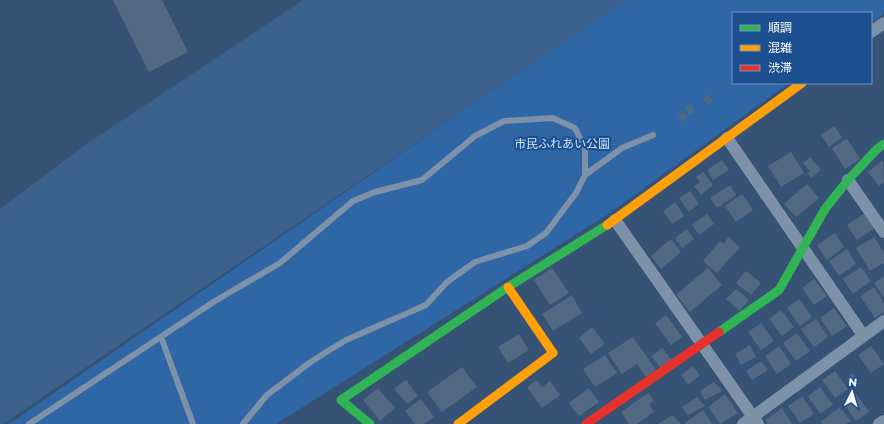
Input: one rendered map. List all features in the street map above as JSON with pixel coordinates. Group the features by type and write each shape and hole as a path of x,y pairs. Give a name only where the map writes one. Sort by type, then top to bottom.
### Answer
{"street":[{"path":"872,31 884,23"},
{"path":"370,424 341,400 508,287 615,220 801,84"},
{"path":"727,138 863,335"},
{"path":"586,424 779,290 825,209 848,180 877,149 884,144"},
{"path":"848,180 884,232"},
{"path":"615,220 702,344 751,422 863,335 884,321"},
{"path":"458,424 553,354 508,287"},
{"path":"879,424 884,421"}],"lane":[{"path":"29,424 161,336 280,263 353,201 376,192 422,180 475,136 504,121 552,118 575,128 585,149 585,175 576,193 546,233 527,246 475,262 447,282 426,305 346,340 312,361 268,395 243,424"},
{"path":"585,175 622,148 654,135"},
{"path":"161,336 193,424"}],"green space":[{"name":"市民ふれあい公園","path":"624,0 884,0 884,14 872,22 872,12 732,12 732,84 788,84 607,215 276,424 9,424"}],"shaded area":[{"path":"303,0 626,0 3,424 0,424 0,209 85,145"}],"building":[{"path":"113,0 162,0 188,52 149,72"},
{"path":"708,94 713,101 707,105 703,98"},
{"path":"691,104 695,111 690,115 685,108"},
{"path":"684,111 688,118 682,122 678,115"},
{"path":"834,126 842,137 829,147 821,135"},
{"path":"847,139 860,159 845,169 832,148"},
{"path":"791,152 804,173 781,187 768,166"},
{"path":"810,157 821,170 811,178 807,173 810,171 803,163"},
{"path":"722,160 729,170 713,180 707,170"},
{"path":"883,160 884,182 879,186 868,172"},
{"path":"703,172 713,185 701,195 694,186 700,182 696,177"},
{"path":"807,184 819,198 796,217 784,204"},
{"path":"730,185 736,195 717,208 710,198"},
{"path":"690,191 699,204 689,212 679,198"},
{"path":"742,194 753,210 736,222 725,206"},
{"path":"675,202 684,216 672,224 663,211"},
{"path":"865,213 875,228 857,240 847,225"},
{"path":"707,214 714,224 699,235 692,225"},
{"path":"687,229 694,239 682,248 675,238"},
{"path":"835,233 844,247 827,260 817,245"},
{"path":"728,237 740,247 717,273 703,261 720,241 724,244"},
{"path":"874,237 884,252 884,263 870,271 856,248"},
{"path":"671,239 681,252 661,269 651,256"},
{"path":"847,249 856,264 839,276 829,261"},
{"path":"861,267 871,281 853,294 843,279"},
{"path":"552,268 569,293 550,305 534,280"},
{"path":"708,268 722,285 690,312 676,295"},
{"path":"746,271 761,283 751,295 736,283"},
{"path":"884,276 884,298 874,283"},
{"path":"814,279 827,296 814,305 802,288"},
{"path":"874,287 884,303 884,312 875,318 860,296"},
{"path":"736,289 749,300 740,311 726,299"},
{"path":"572,295 582,313 553,331 542,314"},
{"path":"799,299 812,317 800,326 787,308"},
{"path":"834,308 847,326 832,336 820,318"},
{"path":"781,310 794,327 782,336 769,319"},
{"path":"666,315 682,337 671,345 655,323"},
{"path":"816,319 828,337 814,347 801,329"},
{"path":"761,323 774,341 761,350 748,332"},
{"path":"592,327 605,344 591,354 579,338"},
{"path":"797,333 810,351 796,361 783,343"},
{"path":"519,334 529,350 508,363 498,347"},
{"path":"633,337 656,370 646,377 637,364 622,374 608,353"},
{"path":"750,345 756,357 741,365 735,354"},
{"path":"779,346 791,364 777,374 765,356"},
{"path":"871,346 884,364 871,373 858,355"},
{"path":"662,348 672,360 661,368 651,356"},
{"path":"605,355 617,373 595,387 583,369"},
{"path":"761,361 768,370 752,380 746,371"},
{"path":"693,366 700,375 688,385 681,375"},
{"path":"462,367 477,387 442,412 427,392"},
{"path":"835,371 848,389 835,398 822,380"},
{"path":"853,373 857,380 852,384 847,378"},
{"path":"406,380 418,396 407,404 394,388"},
{"path":"537,380 542,387 550,381 560,395 542,408 527,387"},
{"path":"714,382 722,391 705,400 700,391"},
{"path":"820,387 833,405 820,414 808,396"},
{"path":"378,388 395,408 380,421 363,400"},
{"path":"589,388 599,402 579,416 569,403"},
{"path":"648,393 654,401 649,404 654,412 637,424 629,424 621,412"},
{"path":"725,394 738,413 720,424 708,407"},
{"path":"856,394 869,412 856,421 843,403"},
{"path":"802,396 814,414 800,423 788,406"},
{"path":"697,397 705,406 688,415 682,407"},
{"path":"421,399 434,417 424,424 415,424 405,411"},
{"path":"840,407 851,421 846,424 822,424 820,422"},
{"path":"782,408 792,424 768,424 765,420"},
{"path":"703,410 712,424 685,423"},
{"path":"672,415 681,424 658,424"}],"traffic: fast":[{"path":"719,332 779,290 825,209 848,180 877,149 884,144"},
{"path":"370,424 341,400 508,287 607,225"}],"traffic: slow":[{"path":"607,225 801,84"},
{"path":"458,424 553,353 508,287"}],"traffic: jam":[{"path":"586,424 719,332"}]}
